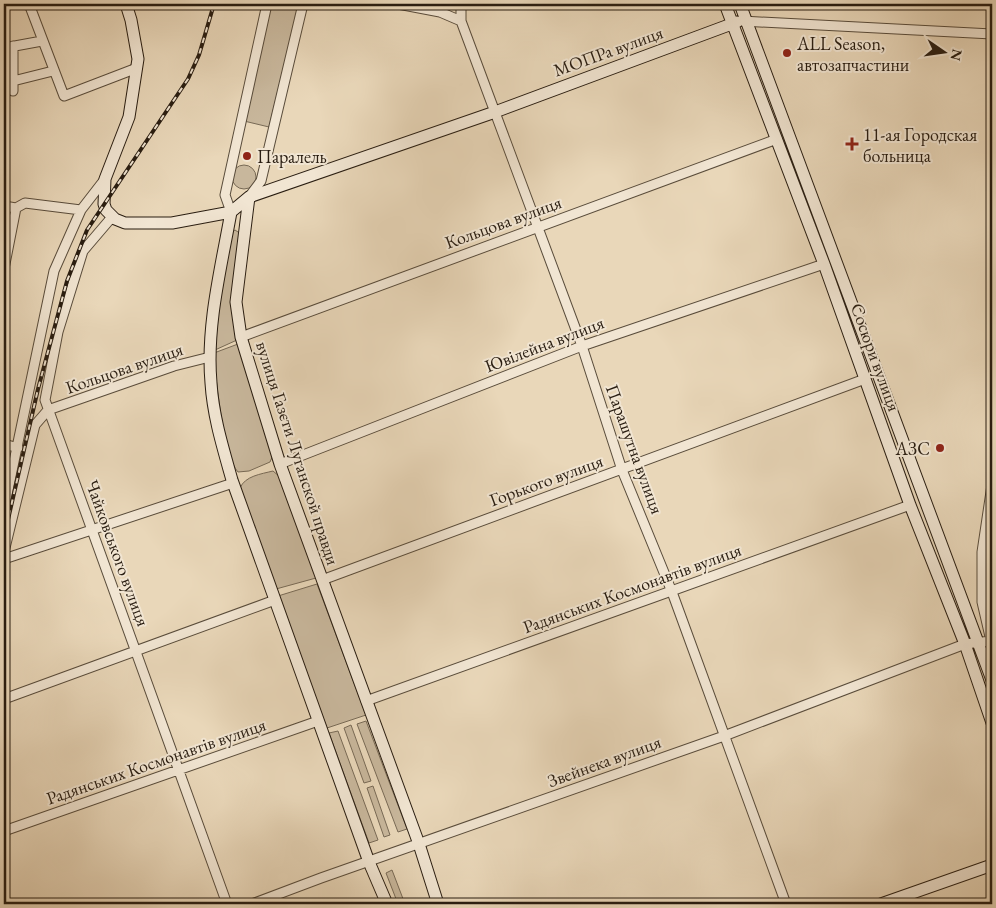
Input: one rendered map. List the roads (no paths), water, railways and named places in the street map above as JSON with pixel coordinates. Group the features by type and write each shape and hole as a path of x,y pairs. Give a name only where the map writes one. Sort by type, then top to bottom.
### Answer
{"street":[{"path":"29,4 64,96 136,68"},
{"path":"4,509 54,270 81,210 105,179 129,117 136,68 136,44 126,4"},
{"path":"267,4 225,196 231,212 213,315 210,357 211,384 218,430 233,483 369,862 387,904"},
{"name":"вулиця Газєти Луганской правди","path":"303,4 261,181 249,197 236,302 241,336 280,464 419,844 438,904"},
{"path":"398,4 440,12 461,21"},
{"name":"Парашутна вулиця","path":"461,4 461,21 582,346 622,470 672,592 786,904"},
{"name":"Сосюри вулиця","path":"725,4 738,22 992,680"},
{"name":"Сосюри вулиця","path":"740,4 738,22 777,139 910,505 964,644 992,723"},
{"name":"МОПРа вулиця","path":"249,197 495,112 738,22 992,34"},
{"path":"4,48 42,41"},
{"path":"13,92 14,46"},
{"path":"13,81 53,71"},
{"name":"Кольцова вулиця","path":"241,336 777,139"},
{"path":"105,179 104,204 106,210 112,217 125,223 172,223 231,212 249,197"},
{"path":"4,206 16,208 25,203 81,210"},
{"path":"4,269 16,208"},
{"name":"Чайковського вулиця","path":"112,217 84,251 58,332 45,400 227,904"},
{"name":"Ювілейна вулиця","path":"280,464 582,346 824,264"},
{"name":"Кольцова вулиця","path":"48,410 174,366 210,357"},
{"name":"Горького вулиця","path":"322,580 866,380"},
{"path":"4,552 35,425 48,410"},
{"path":"4,444 18,448"},
{"path":"4,559 233,483"},
{"path":"992,485 982,552 982,602 992,641"},
{"name":"Радянських Космонавтів вулиця","path":"366,701 910,505"},
{"path":"4,699 275,600"},
{"name":"Звейнека вулиця","path":"252,904 724,736 964,644 992,641"},
{"name":"Радянських Космонавтів вулиця","path":"4,831 318,721"},
{"path":"882,904 992,864"}],"railway":[{"path":"4,537 38,389 67,281 87,230 188,79 199,55 214,4"}],"place":[{"name":"ALL Season, автозапчастини","path":"787,53"},
{"name":"11-ая Городская больница","path":"852,144"},
{"name":"Паралель","path":"247,156"},
{"name":"АЗС","path":"940,448"}]}
